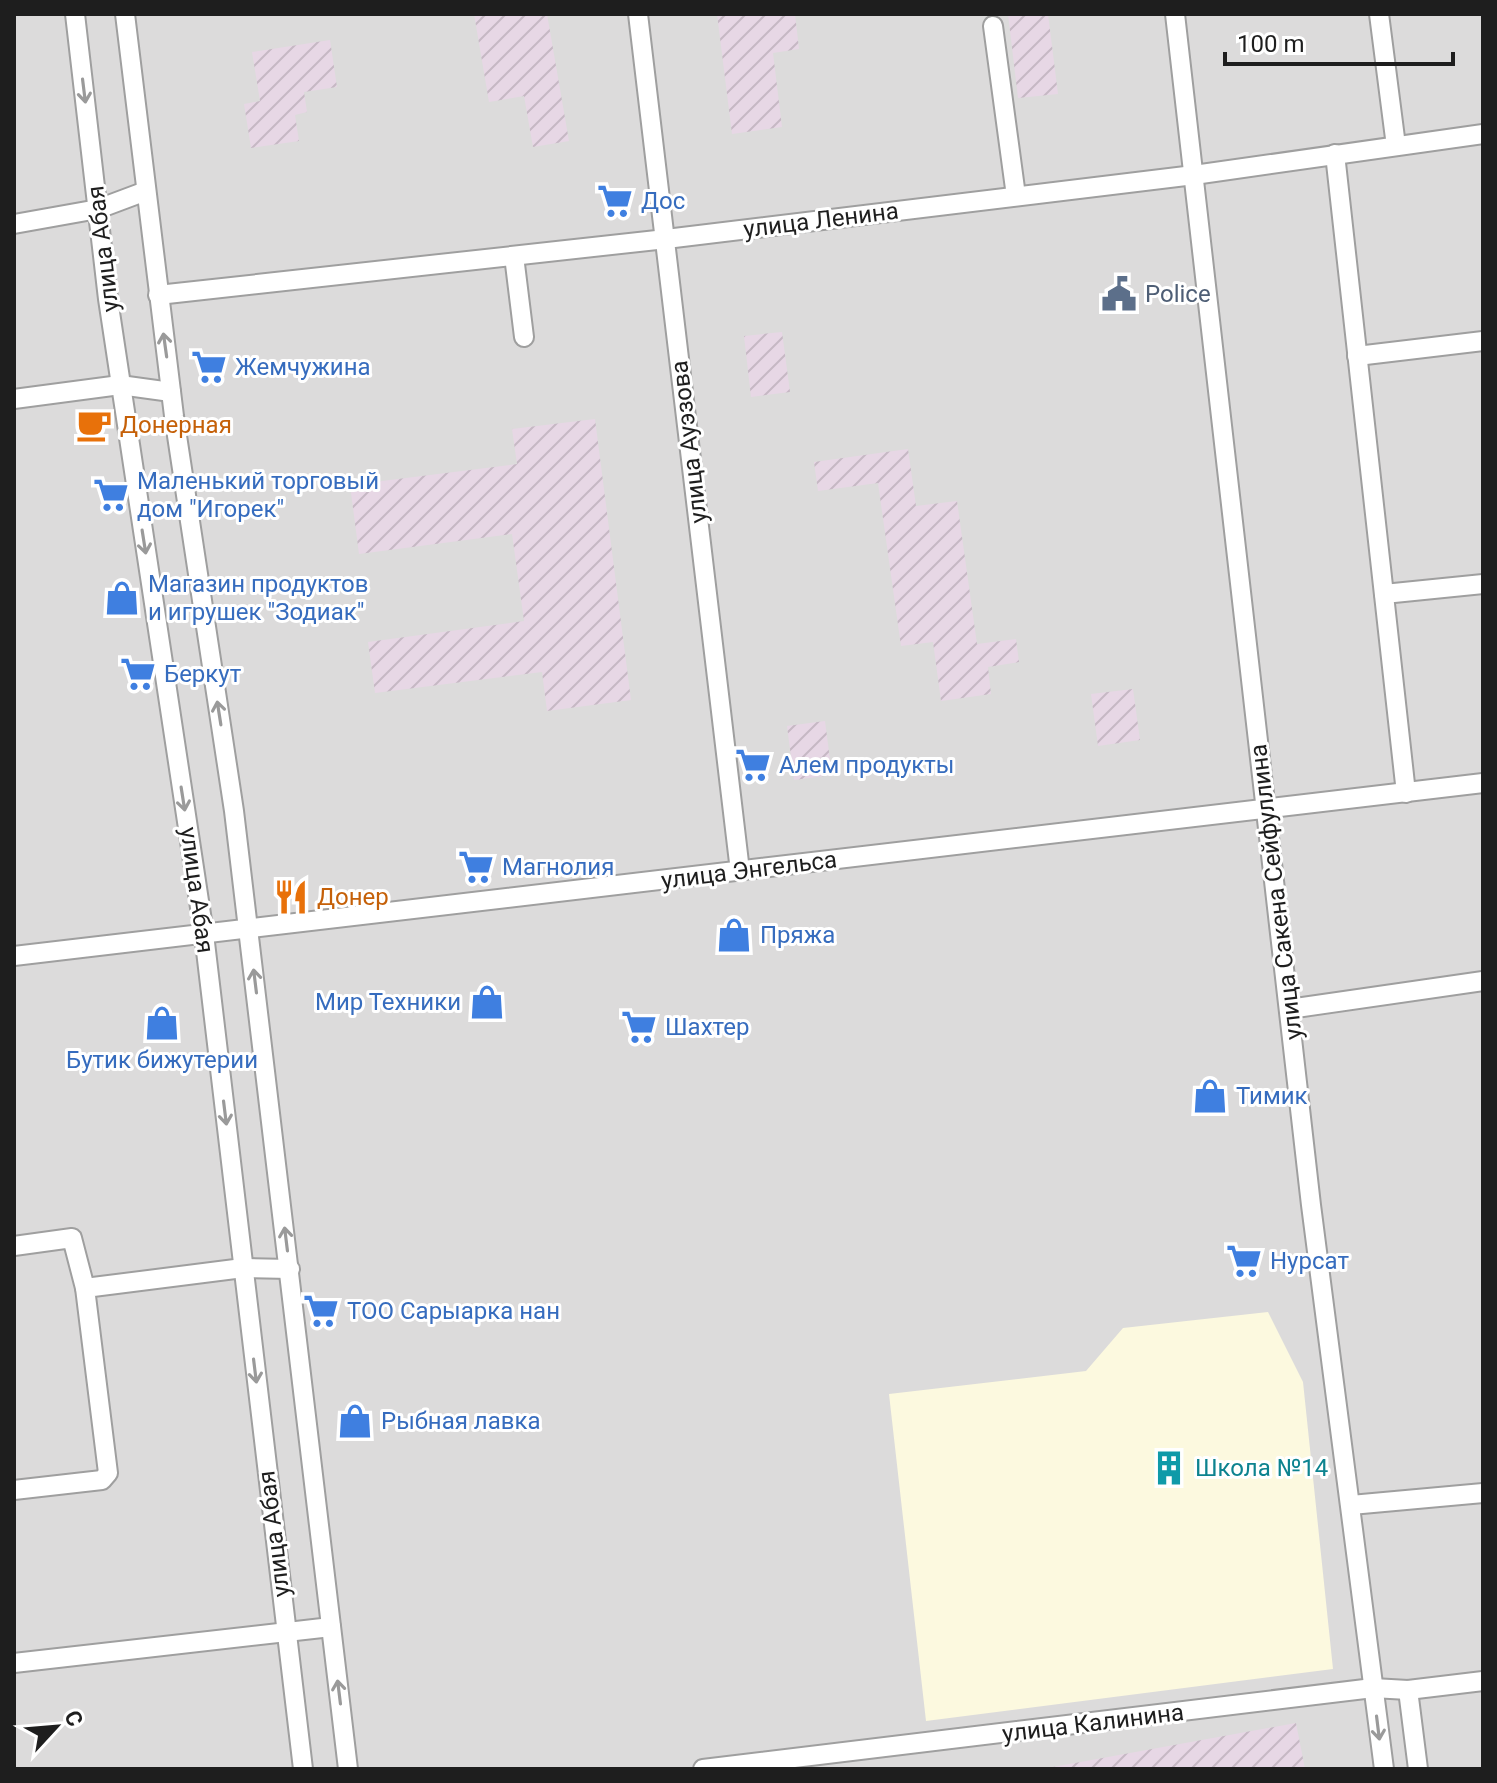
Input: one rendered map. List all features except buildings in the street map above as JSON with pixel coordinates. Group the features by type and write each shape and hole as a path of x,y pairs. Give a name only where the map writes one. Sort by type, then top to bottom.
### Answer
{"street":[{"name":"улица Абая","path":"75,14 120,385 204,934 303,1769"},
{"name":"улица Абая","path":"125,14 171,392 234,811 348,1769"},
{"name":"улица Ауэзова","path":"638,14 740,871"},
{"name":"улица Сакена Сейфуллина","path":"1175,14 1311,1205 1384,1769"},
{"path":"1379,14 1396,146"},
{"path":"993,26 1016,196"},
{"name":"улица Ленина","path":"158,295 666,239 1194,175 1483,134"},
{"path":"1335,154 1406,793"},
{"path":"14,224 98,209 146,191"},
{"path":"514,256 524,337"},
{"path":"1357,356 1483,341"},
{"path":"14,399 120,385 171,392"},
{"path":"1384,594 1483,584"},
{"name":"улица Энгельса","path":"14,956 1483,783"},
{"path":"1289,1009 1483,981"},
{"path":"14,1246 72,1238 85,1288 108,1473 102,1480 14,1490"},
{"path":"85,1288 243,1268 290,1269"},
{"path":"1351,1505 1483,1493"},
{"path":"14,1663 331,1627"},
{"name":"улица Калинина","path":"703,1769 1373,1688 1408,1690 1483,1681"},
{"path":"1408,1690 1418,1769"}],"shaded area":[{"path":"14,14 1483,14 1483,1769 14,1769"},
{"path":"474,14 547,14 569,141 533,147 524,96 489,102"},
{"path":"717,14 795,14 799,49 773,53 782,127 732,134"},
{"path":"1008,14 1048,14 1058,94 1018,98"},
{"path":"330,40 337,87 304,92 307,112 295,115 299,141 251,148 244,104 260,101 252,52"},
{"path":"782,332 790,392 751,397 744,336"},
{"path":"595,419 631,700 547,711 542,672 375,693 368,642 524,621 512,534 359,554 350,485 517,464 512,429"},
{"path":"908,449 916,506 957,501 977,644 1016,639 1019,662 988,667 991,694 941,701 933,642 901,646 878,483 818,491 814,462"},
{"path":"1133,689 1140,740 1098,746 1091,694"},
{"path":"825,721 832,775 794,780 787,726"},
{"path":"1268,1312 1303,1382 1333,1669 926,1721 889,1394 1086,1371 1123,1328"},
{"path":"1296,1723 1305,1769 1042,1769"}],"place":[{"name":"Дос","path":"615,201"},
{"name":"Police","path":"1119,294"},
{"name":"Жемчужина","path":"209,367"},
{"name":"Донерная","path":"94,425"},
{"name":"Маленький торговый дом \"Игорек\"","path":"111,495"},
{"name":"Магазин продуктов и игрушек \"Зодиак\"","path":"122,598"},
{"name":"Беркут","path":"138,674"},
{"name":"Алем продукты","path":"753,765"},
{"name":"Магнолия","path":"476,867"},
{"name":"Донер","path":"291,897"},
{"name":"Пряжа","path":"734,935"},
{"name":"Мир Техники","path":"487,1002"},
{"name":"Бутик бижутерии","path":"162,1023"},
{"name":"Шахтер","path":"639,1027"},
{"name":"Тимик","path":"1210,1096"},
{"name":"Нурсат","path":"1244,1261"},
{"name":"ТОО Сарыарка нан","path":"321,1311"},
{"name":"Рыбная лавка","path":"355,1421"},
{"name":"Школа №14","path":"1169,1468"}]}
